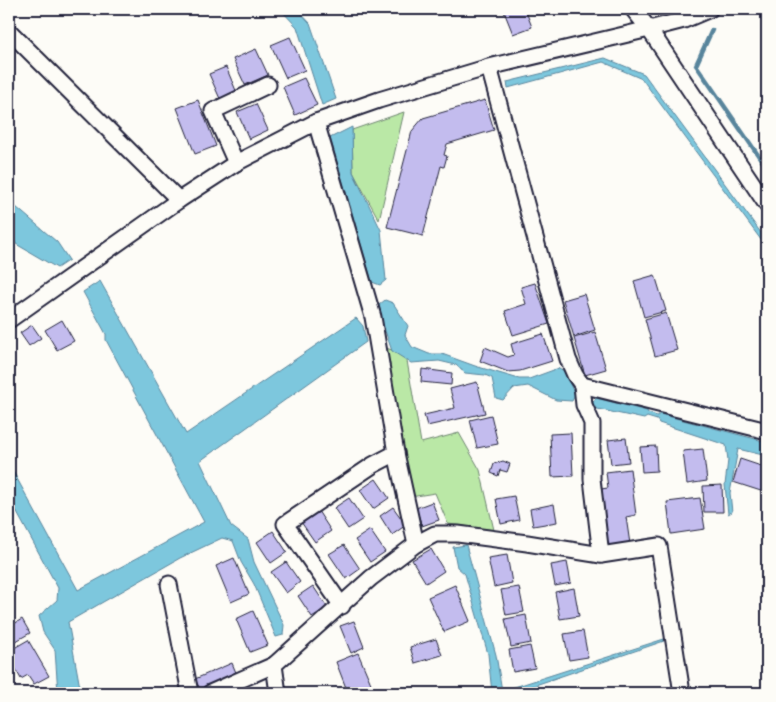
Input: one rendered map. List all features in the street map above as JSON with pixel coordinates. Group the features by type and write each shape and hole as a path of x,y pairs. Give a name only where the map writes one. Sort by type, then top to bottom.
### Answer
{"street":[{"path":"633,9 649,29 767,205"},
{"path":"9,320 179,200 236,163 316,122 379,100 489,67 684,20 710,9"},
{"path":"9,31 179,200"},
{"path":"489,67 568,359 582,385 584,405 592,423 592,479 601,555"},
{"path":"236,163 213,111 268,85"},
{"path":"316,122 373,318 396,453 416,544"},
{"path":"582,385 767,430"},
{"path":"342,606 285,524 373,465 396,453"},
{"path":"210,693 274,665 371,578 416,544 435,534 458,534 601,555 659,546 682,693"},
{"path":"168,584 190,693"},
{"path":"274,665 278,693"}],"green space":[{"path":"404,112 379,220 353,172 352,130"},
{"path":"372,343 406,355 421,443 459,433 480,470 494,530 448,524 435,493 410,497"}],"water":[{"path":"280,9 297,9 310,23 336,99 322,105 297,27"},
{"path":"605,58 644,74 767,241 767,248 642,79 603,62 508,88 507,82"},
{"path":"352,127 353,172 381,230 386,280 380,285 372,282 330,138"},
{"path":"9,201 57,242 69,260 57,268 16,244 9,229"},
{"path":"100,281 186,434 356,318 363,326 366,342 200,461 231,526 248,539 254,562 284,625 283,635 276,637 254,584 241,562 233,541 222,538 180,558 68,622 81,693 58,693 55,650 43,632 39,616 57,600 58,588 9,498 9,464 78,590 204,522 106,340 106,334 83,292"},
{"path":"385,300 393,303 408,326 405,335 412,347 429,354 442,354 519,379 529,379 559,368 564,371 575,395 572,401 556,400 528,386 514,388 503,400 496,398 492,378 485,375 465,373 456,365 439,361 411,363 392,351 382,322 379,305"},
{"path":"596,398 647,411 657,416 660,414 767,442 767,456 738,449 730,493 732,512 728,514 725,485 728,460 726,445 659,423 657,420 647,417 644,419 593,408 593,402"},
{"path":"466,545 496,655 502,691 664,639 664,641 512,693 492,693 488,654 465,574 457,567 453,547"}],"building":[{"path":"503,9 525,9 532,27 513,34"},
{"path":"290,37 305,70 286,78 271,45"},
{"path":"256,49 268,75 245,85 233,59"},
{"path":"226,67 237,93 221,101 209,74"},
{"path":"304,78 317,105 295,115 283,87"},
{"path":"198,100 216,146 195,154 177,108"},
{"path":"485,100 494,130 447,144 444,155 447,156 444,167 441,166 423,236 387,227 412,131 423,118"},
{"path":"256,104 268,130 249,139 237,112"},
{"path":"655,275 666,311 644,317 634,281"},
{"path":"535,283 549,324 513,335 505,311 526,304 521,287"},
{"path":"584,294 595,330 574,337 563,300"},
{"path":"666,313 677,350 655,356 645,319"},
{"path":"62,320 74,341 57,350 45,330"},
{"path":"32,325 41,338 29,346 20,333"},
{"path":"595,332 606,369 585,375 574,338"},
{"path":"543,334 552,361 520,371 508,372 480,361 485,347 508,357 514,355 511,344"},
{"path":"422,369 452,373 451,385 421,382"},
{"path":"477,382 485,413 427,426 424,415 455,408 450,389"},
{"path":"491,415 498,444 477,448 470,420"},
{"path":"571,433 573,476 552,477 550,434"},
{"path":"626,438 629,462 611,464 608,440"},
{"path":"656,446 657,471 642,472 640,447"},
{"path":"703,449 707,481 687,484 683,451"},
{"path":"740,459 767,468 767,493 733,482"},
{"path":"503,461 510,464 507,472 500,470 498,476 491,473 494,464"},
{"path":"630,469 636,515 626,517 630,544 608,547 601,489 608,488 606,472"},
{"path":"376,479 389,498 373,509 360,490"},
{"path":"722,485 723,512 704,512 703,486"},
{"path":"514,496 519,520 501,524 496,499"},
{"path":"349,498 363,519 348,529 334,508"},
{"path":"700,498 705,529 671,534 667,502"},
{"path":"432,502 439,520 422,526 416,508"},
{"path":"554,504 557,522 533,526 530,509"},
{"path":"393,507 406,525 392,535 380,516"},
{"path":"318,511 331,531 315,542 301,522"},
{"path":"370,530 385,552 370,562 355,540"},
{"path":"273,531 287,552 271,563 257,542"},
{"path":"344,545 360,569 346,579 329,554"},
{"path":"431,549 444,571 426,583 412,560"},
{"path":"507,555 512,583 494,587 488,558"},
{"path":"234,558 249,594 231,602 216,566"},
{"path":"286,562 300,582 286,593 271,572"},
{"path":"567,562 571,583 555,586 551,565"},
{"path":"455,585 470,621 444,632 428,597"},
{"path":"313,586 327,607 312,617 298,596"},
{"path":"519,587 524,612 506,615 501,590"},
{"path":"574,588 579,616 560,619 555,592"},
{"path":"253,611 268,645 250,652 236,619"},
{"path":"526,615 531,643 511,647 505,619"},
{"path":"22,619 30,633 9,645 9,627"},
{"path":"354,621 364,647 351,653 340,626"},
{"path":"583,631 588,657 569,660 564,634"},
{"path":"436,639 442,655 415,663 410,647"},
{"path":"28,640 49,676 34,684 28,675 21,679 9,657 9,651"},
{"path":"530,646 535,668 513,672 509,650"},
{"path":"358,653 372,686 354,693 348,693 336,662"},
{"path":"232,663 237,675 201,691 195,679"}],"waterway":[{"path":"712,30 696,65 767,168"}]}
